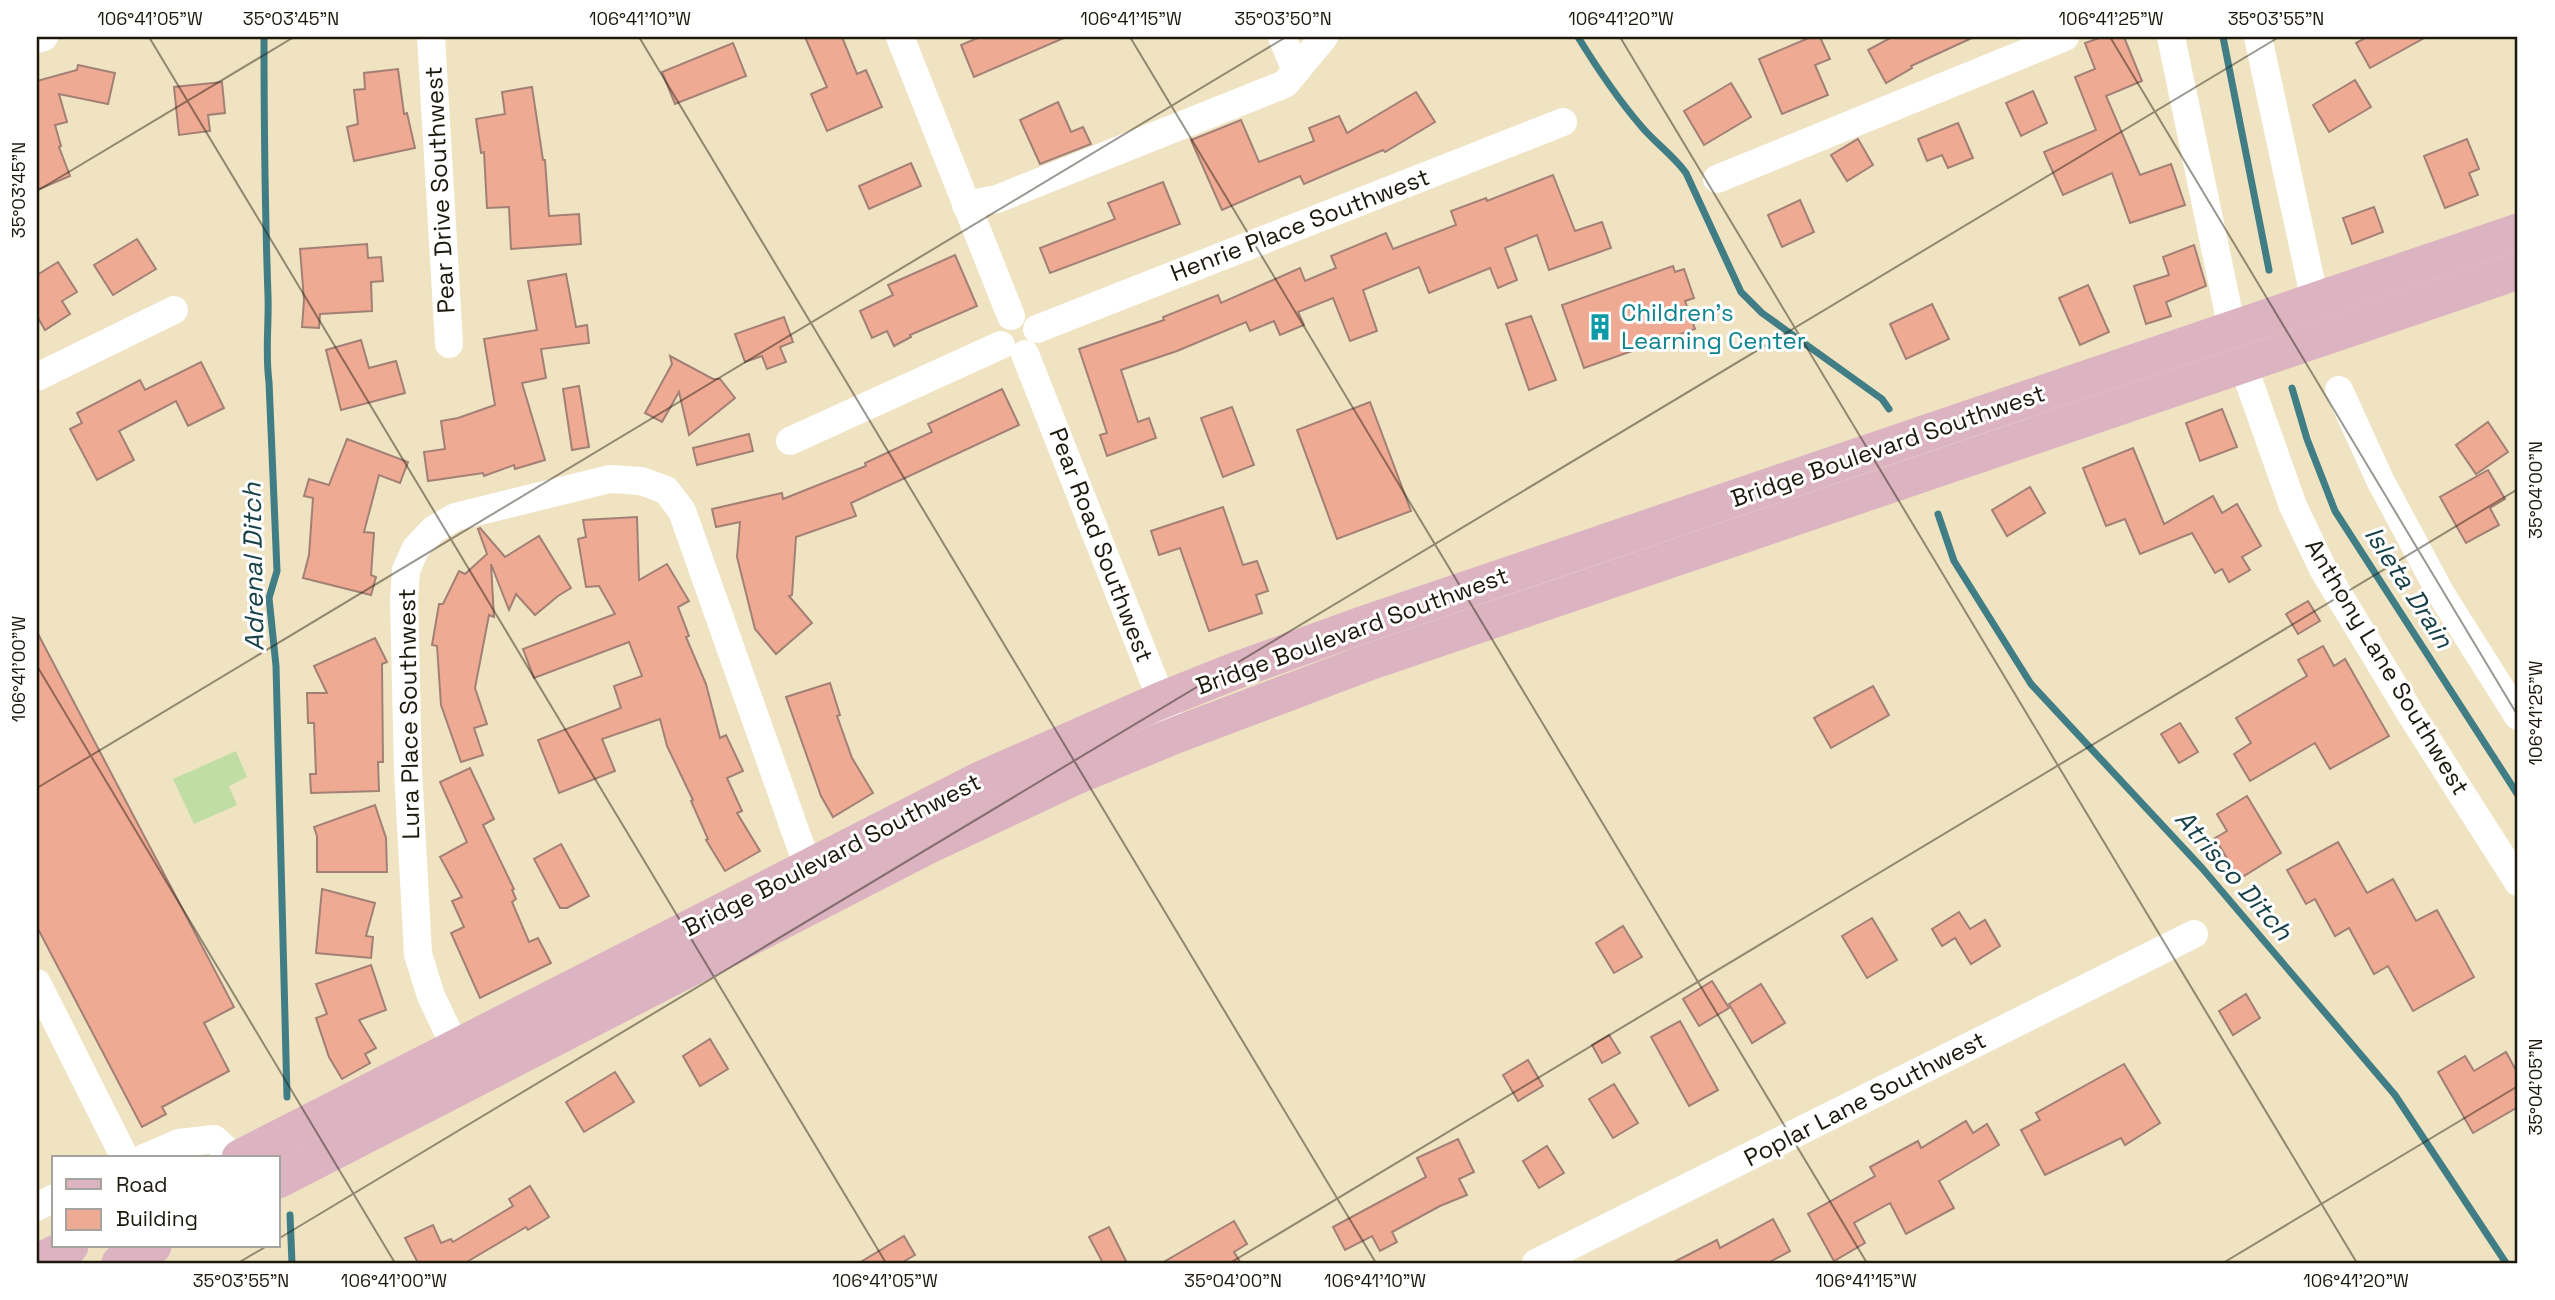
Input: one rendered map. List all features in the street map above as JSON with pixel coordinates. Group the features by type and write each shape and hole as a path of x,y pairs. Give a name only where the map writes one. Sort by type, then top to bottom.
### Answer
{"main road":[{"name":"Bridge Boulevard Southwest","path":"242,1156 980,780 1162,700 1362,625 2518,232"},
{"name":"Bridge Boulevard Southwest","path":"280,1179 927,846 1074,777 1176,735 1369,662 2518,271"},
{"path":"37,1263 66,1248"},
{"path":"120,1263 149,1248"}],"street":[{"path":"37,39 44,37"},
{"name":"Pear Drive Southwest","path":"431,37 449,344"},
{"path":"900,37 1011,316"},
{"path":"1282,37 1296,71"},
{"path":"966,205 997,199 1285,84 1324,37"},
{"path":"1717,179 2065,37"},
{"path":"2171,37 2232,329"},
{"path":"2258,37 2315,301"},
{"name":"Henrie Place Southwest","path":"1037,328 1563,122"},
{"path":"37,377 174,310"},
{"path":"790,441 1037,341 1037,328 1030,318 1011,316 1001,325 999,332 1013,349"},
{"name":"Pear Road Southwest","path":"1013,349 1176,735"},
{"name":"Anthony Lane Southwest","path":"2243,365 2293,506 2323,569 2412,716 2518,882"},
{"path":"2339,390 2380,480 2441,594 2518,716"},
{"name":"Lura Place Southwest","path":"471,1081 431,996 418,954 409,784 404,600 406,569 416,548 433,530 456,517 610,479 641,481 666,490 682,511 808,867"},
{"name":"Poplar Lane Southwest","path":"1536,1263 2194,934"},
{"path":"37,984 124,1156"},
{"path":"149,1156 179,1143 214,1139 235,1156"}],"green space":[{"path":"236,751 247,777 229,786 237,805 194,824 173,779"}],"building":[{"path":"805,37 842,37 857,74 866,70 882,107 827,131 811,94 827,87"},
{"path":"980,37 1066,37 974,77 961,45"},
{"path":"1811,37 1820,37 1830,59 1815,65 1828,95 1782,114 1759,59"},
{"path":"1892,37 1974,37 1911,66 1912,68 1886,83 1868,50"},
{"path":"2102,37 2124,37 2142,81 2106,96 2140,175 2171,164 2185,205 2130,223 2112,173 2063,195 2044,152 2096,130 2075,77 2095,69 2085,43"},
{"path":"2367,37 2426,37 2370,68 2356,43"},
{"path":"733,43 746,76 675,104 662,72"},
{"path":"78,65 115,73 108,104 59,94 67,122 55,125 61,146 59,147 70,176 37,190 37,81 77,70"},
{"path":"398,69 404,114 407,113 415,148 354,161 347,127 358,124 354,90 365,89 364,73"},
{"path":"2355,80 2371,107 2329,132 2313,105"},
{"path":"222,82 225,113 208,115 210,131 179,135 174,87"},
{"path":"1731,83 1751,117 1704,145 1684,111"},
{"path":"532,87 545,160 549,216 579,214 581,244 511,249 509,207 487,208 484,152 481,153 476,119 505,114 502,92"},
{"path":"2033,91 2047,123 2021,136 2006,103"},
{"path":"1416,92 1435,122 1385,152 1383,150 1304,184 1300,176 1222,210 1191,140 1241,120 1259,162 1314,141 1309,128 1339,116 1347,133"},
{"path":"1058,102 1071,132 1083,127 1091,144 1040,164 1020,120"},
{"path":"1958,123 1973,158 1948,168 1942,155 1927,161 1918,139"},
{"path":"1858,139 1873,165 1847,181 1831,155"},
{"path":"2467,139 2479,169 2469,173 2478,195 2445,208 2424,156"},
{"path":"911,163 921,186 869,209 859,186"},
{"path":"1553,175 1575,231 1602,222 1611,248 1549,270 1537,235 1505,248 1517,280 1498,288 1490,268 1429,293 1419,267 1363,290 1377,331 1350,341 1333,298 1298,312 1304,325 1280,335 1274,321 1250,331 1246,322 1177,351 1121,370 1138,422 1149,418 1156,438 1107,456 1100,435 1107,433 1079,349 1164,320 1163,317 1218,295 1221,303 1300,268 1305,281 1336,268 1331,256 1386,233 1393,249 1456,225 1451,211 1486,198 1487,201"},
{"path":"1163,182 1180,224 1050,273 1040,248 1115,219 1108,203"},
{"path":"1800,200 1814,232 1782,247 1768,215"},
{"path":"2374,207 2383,232 2352,244 2343,218"},
{"path":"137,239 156,269 113,295 94,265"},
{"path":"367,244 368,258 381,257 383,281 371,282 372,311 320,314 319,328 302,327 304,300 300,249"},
{"path":"2194,245 2206,286 2166,302 2171,316 2146,324 2134,286 2169,275 2163,257"},
{"path":"955,255 977,306 910,335 911,337 894,346 887,331 872,338 860,311 893,295 888,285"},
{"path":"58,262 77,292 62,301 70,314 45,330 37,316 37,275"},
{"name":"Children's Learning Center","path":"1673,266 1675,272 1684,269 1694,298 1685,301 1695,329 1584,368 1562,305"},
{"path":"566,274 576,327 587,325 589,343 541,349 546,378 522,383 545,460 515,469 514,465 484,476 483,473 428,481 424,452 445,449 441,421 495,405 484,339 537,330 528,281"},
{"path":"2088,285 2109,332 2080,345 2059,298"},
{"path":"1932,304 1949,339 1906,359 1890,324"},
{"path":"1531,316 1556,380 1529,390 1506,324"},
{"path":"784,317 793,342 780,347 786,362 767,369 762,356 745,362 735,334"},
{"path":"361,340 369,368 396,361 405,393 341,410 326,350"},
{"path":"670,356 713,379 720,379 735,398 689,435 679,392 662,422 645,413 672,364"},
{"path":"201,362 224,408 188,426 176,401 119,431 134,460 97,480 70,429 82,423 77,413 140,380 145,390"},
{"path":"579,386 589,447 572,450 563,389"},
{"path":"1002,389 1019,425 851,503 856,516 796,537 792,595 789,596 812,623 776,654 755,629 737,557 740,522 716,527 712,509 782,493 783,499 866,466 865,463 932,432 928,424"},
{"path":"1370,402 1411,511 1337,539 1297,430"},
{"path":"1232,407 1254,465 1223,477 1201,418"},
{"path":"2222,409 2237,447 2200,461 2186,423"},
{"path":"2488,422 2508,452 2476,474 2456,445"},
{"path":"749,434 753,451 697,465 693,448"},
{"path":"347,439 408,462 400,483 379,475 364,532 374,533 371,575 376,577 371,595 303,578 309,555 313,498 304,496 309,479 329,485"},
{"path":"2133,448 2164,524 2213,496 2222,513 2237,504 2261,546 2242,557 2250,570 2229,582 2222,569 2215,573 2192,533 2140,554 2125,519 2106,526 2083,468"},
{"path":"2488,470 2505,499 2490,508 2499,525 2466,543 2440,497"},
{"path":"2030,487 2045,513 2007,536 1992,510"},
{"path":"1223,507 1243,565 1257,561 1268,591 1256,595 1262,613 1209,631 1180,548 1159,555 1151,531"},
{"path":"637,517 639,580 667,564 689,601 678,607 689,636 686,637 706,684 720,738 726,735 743,771 727,778 742,811 737,813 760,851 725,871 706,840 708,839 691,801 693,800 667,746 660,719 602,739 615,771 559,793 538,740 621,708 614,686 642,676 629,642 534,678 523,649 615,614 599,586 586,587 578,539 586,537 583,520"},
{"path":"480,528 505,557 539,536 571,588 535,615 516,594 509,610 491,564 494,617 489,615 475,688 487,724 474,728 483,755 461,762 441,705 437,646 432,645 439,604 443,604 459,571 465,574 487,554 478,529"},
{"path":"2308,601 2320,621 2298,634 2286,614"},
{"path":"37,632 234,1007 204,1023 229,1071 162,1107 166,1114 142,1127 37,927"},
{"path":"375,638 387,662 382,664 383,762 378,762 379,791 311,793 310,774 316,774 314,723 308,723 307,693 327,693 314,666"},
{"path":"2323,646 2334,666 2345,659 2389,736 2330,769 2315,743 2250,781 2234,754 2251,743 2236,718 2307,676 2298,660"},
{"path":"830,683 840,715 837,716 852,758 873,793 833,817 821,796 786,697"},
{"path":"1873,686 1889,715 1831,748 1814,718"},
{"path":"2180,723 2198,752 2179,763 2161,734"},
{"path":"470,768 494,819 483,825 514,889 512,890 516,899 512,902 529,942 538,938 551,963 480,998 451,933 464,927 452,901 462,897 440,857 467,842 440,782"},
{"path":"2247,796 2281,853 2239,879 2215,838 2227,831 2217,814"},
{"path":"375,805 386,838 387,872 317,872 317,836 314,827"},
{"path":"2338,842 2367,893 2393,879 2416,921 2437,910 2474,977 2413,1011 2388,966 2374,974 2349,928 2335,936 2315,899 2306,904 2287,870"},
{"path":"561,844 589,896 567,908 560,908 534,859"},
{"path":"322,889 375,903 366,936 373,937 371,958 316,953"},
{"path":"1959,912 1970,929 1985,920 2000,946 1971,964 1955,938 1942,946 1932,929"},
{"path":"1872,918 1897,960 1867,978 1842,936"},
{"path":"1623,926 1642,957 1614,973 1596,943"},
{"path":"371,965 386,1010 359,1020 376,1048 365,1054 370,1063 342,1079 329,1057 316,1018 327,1014 316,984"},
{"path":"1712,981 1729,1008 1699,1026 1683,999"},
{"path":"1761,984 1785,1023 1752,1043 1729,1004"},
{"path":"2246,994 2260,1018 2233,1035 2219,1011"},
{"path":"1680,1021 1718,1090 1689,1106 1651,1037"},
{"path":"1609,1035 1620,1053 1602,1063 1592,1045"},
{"path":"710,1039 728,1069 700,1086 683,1056"},
{"path":"2506,1052 2518,1074 2518,1107 2473,1133 2438,1072 2465,1056 2474,1071"},
{"path":"1528,1060 1543,1086 1518,1101 1503,1075"},
{"path":"2124,1064 2160,1123 2125,1145 2121,1138 2045,1175 2021,1130 2040,1120 2036,1113"},
{"path":"615,1072 634,1102 584,1132 566,1102"},
{"path":"1614,1084 1638,1123 1613,1138 1589,1099"},
{"path":"1966,1121 1973,1133 1987,1124 1999,1145 1939,1181 1954,1208 1906,1234 1890,1203 1854,1223 1865,1243 1834,1261 1808,1214 1875,1176 1870,1167 1918,1141 1921,1148"},
{"path":"1458,1139 1474,1172 1459,1179 1467,1195 1392,1232 1397,1242 1380,1251 1372,1236 1345,1250 1333,1227 1426,1177 1417,1158"},
{"path":"1547,1146 1564,1173 1539,1188 1523,1161"},
{"path":"530,1186 549,1217 528,1230 526,1227 465,1263 418,1263 405,1238 433,1225 441,1243 451,1239 453,1242 513,1206 509,1199"},
{"path":"1773,1219 1790,1251 1768,1263 1672,1263 1717,1240 1720,1248"},
{"path":"1234,1221 1247,1244 1234,1252 1241,1263 1162,1263"},
{"path":"1109,1227 1127,1263 1103,1263 1089,1237"},
{"path":"904,1236 915,1255 901,1263 859,1263"}],"waterway":[{"name":"Adrenal Ditch","path":"264,37 267,360 277,571 269,598 276,666 287,1097"},
{"name":"Atrisco Ditch","path":"1578,37 1632,115 1686,173 1741,292 1762,313 1882,399 1889,409"},
{"name":"Isleta Drain","path":"2223,37 2269,270"},
{"name":"Isleta Drain","path":"2292,388 2307,439 2335,511 2518,795"},
{"name":"Atrisco Ditch","path":"1938,514 1954,561 2031,684 2202,868 2395,1095 2506,1263"},
{"name":"Adrenal Ditch","path":"290,1215 292,1263"}],"place":[{"name":"Children's Learning Center","path":"1600,327"}]}
